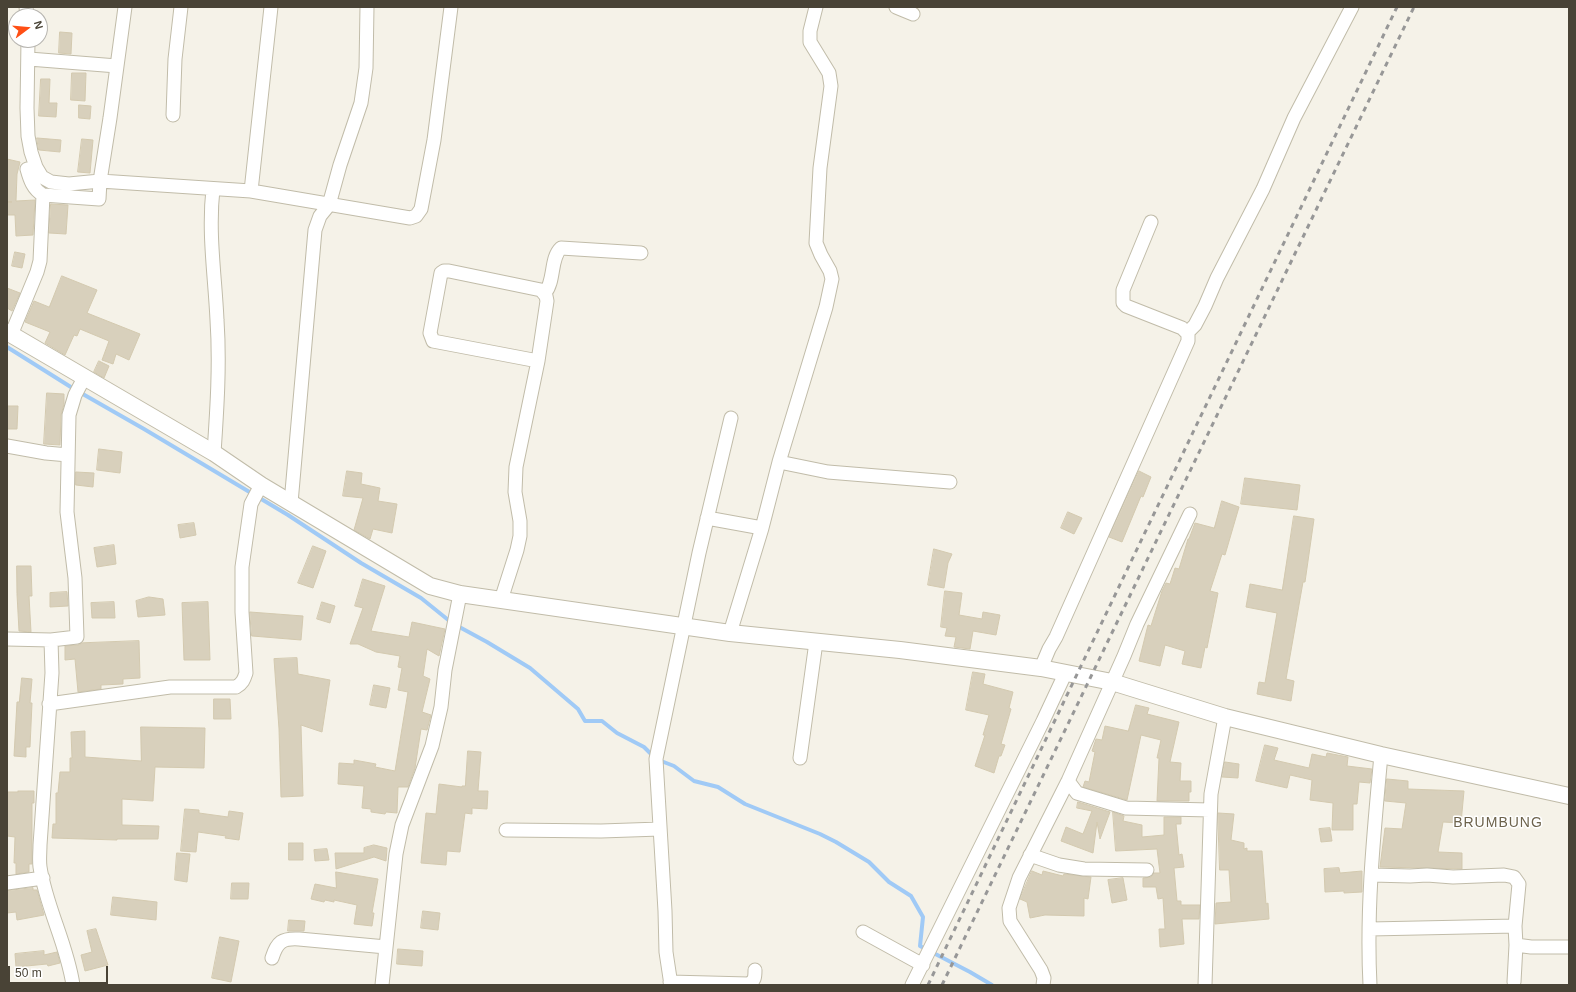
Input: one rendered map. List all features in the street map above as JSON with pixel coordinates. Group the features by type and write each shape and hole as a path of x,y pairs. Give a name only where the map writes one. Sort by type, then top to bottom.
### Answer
{"street":[{"path":"36,166 27,170 30,181 37,191 43,195 99,199 100,182 125,7"},
{"path":"172,115 175,59 181,7"},
{"path":"251,191 271,7"},
{"path":"291,503 315,230 320,216 329,205 361,103 366,68 367,7"},
{"path":"28,48 27,108 28,136 31,152 36,166 42,176 56,184 100,182 251,191 410,218 416,216 421,209 434,140 451,7"},
{"path":"730,633 762,528 779,462 824,312 832,279 830,271 818,249 816,236 820,168 831,86 829,73 810,42 810,31 816,7"},
{"path":"896,7 913,14"},
{"path":"1187,333 1195,325 1202,312 1217,278 1263,189 1294,118 1352,7"},
{"path":"28,59 117,66"},
{"path":"212,189 210,213 217,320 218,374 214,453"},
{"path":"43,195 40,261 37,272 9,334 214,453 260,487 291,503 430,586 460,594 684,627 916,652 1041,668 1065,674 1112,682 1225,717 1381,755 1569,796"},
{"path":"1041,668 1188,341 1187,333 1182,328 1126,306 1123,303 1123,290 1151,222"},
{"path":"544,293 550,283 556,254 561,248 641,253"},
{"path":"501,600 520,536 520,521 514,492 516,467 538,362 547,301 541,290 449,271 444,271 441,273 430,333 433,341 538,362"},
{"path":"7,639 51,640 77,637 75,578 67,512 69,415 72,403 84,378"},
{"path":"730,418 707,518 656,759 666,952 670,984 748,984 754,979 755,970"},
{"path":"7,446 46,453 68,455"},
{"path":"779,462 828,472 950,482"},
{"path":"49,704 170,687 236,687 241,684 244,680 246,672 242,612 242,567 251,504 260,487"},
{"path":"1043,985 1044,978 1041,970 1010,921 1009,908 1019,878 1068,781 1137,624 1190,514"},
{"path":"707,518 762,528"},
{"path":"382,985 396,854 402,825 432,746 441,707 445,670 460,594"},
{"path":"51,640 52,656 40,866 51,910 65,950 73,985"},
{"path":"800,758 816,642"},
{"path":"912,985 1040,728 1065,674"},
{"path":"1205,985 1210,810 1212,785 1225,717"},
{"path":"1370,985 1370,929 1374,830 1381,755"},
{"path":"1068,781 1077,793 1126,808 1210,810"},
{"path":"506,830 601,831 660,829"},
{"path":"1030,855 1059,865 1084,869 1147,870"},
{"path":"1372,875 1427,875 1453,877 1504,875 1514,877 1519,884 1515,926 1516,945 1514,982"},
{"path":"7,883 43,878"},
{"path":"1370,929 1515,926"},
{"path":"863,932 924,962"},
{"path":"272,958 275,947 280,942 293,938 386,947"},
{"path":"1516,945 1531,947 1569,947"}],"building":[{"path":"60,32 72,33 71,54 59,53"},
{"path":"72,73 86,73 85,101 71,100"},
{"path":"41,79 50,79 49,103 57,103 56,117 39,116"},
{"path":"79,105 91,106 90,119 79,118"},
{"path":"37,138 61,140 60,152 39,150"},
{"path":"82,139 93,140 90,173 78,172"},
{"path":"7,159 20,162 17,174 16,201 35,200 33,235 16,236 15,215 7,215"},
{"path":"51,204 68,205 66,234 49,233"},
{"path":"15,252 25,254 22,268 12,266"},
{"path":"62,276 97,290 87,313 140,334 129,360 116,354 113,364 102,360 109,341 80,329 77,336 74,335 65,355 45,343 50,332 25,322 34,301 49,307"},
{"path":"7,288 20,293 12,311 7,308"},
{"path":"99,361 109,366 104,378 94,372"},
{"path":"47,393 64,394 64,404 61,415 60,445 44,444"},
{"path":"7,406 18,406 17,429 7,429"},
{"path":"99,449 122,452 120,473 97,470"},
{"path":"347,471 362,473 361,484 380,488 378,501 397,504 392,533 373,529 370,539 354,530 363,498 343,496"},
{"path":"1139,471 1151,477 1143,497 1141,496 1122,542 1109,537"},
{"path":"76,472 94,473 93,487 76,485"},
{"path":"1245,478 1300,485 1297,510 1241,504"},
{"path":"1222,501 1239,507 1225,555 1222,554 1210,591 1218,593 1207,648 1205,647 1201,668 1182,664 1185,651 1165,645 1160,666 1139,661 1148,625 1151,626 1166,583 1170,584 1175,568 1179,569 1188,539 1195,523 1214,528"},
{"path":"1068,512 1082,518 1074,534 1061,528"},
{"path":"1294,516 1314,519 1305,582 1303,582 1286,679 1294,681 1291,701 1257,694 1259,682 1265,683 1277,613 1246,607 1250,584 1282,590"},
{"path":"194,523 196,535 180,538 178,525"},
{"path":"114,545 116,564 97,567 94,548"},
{"path":"313,546 326,551 313,588 298,583"},
{"path":"934,549 952,554 948,563 944,588 928,585"},
{"path":"17,566 31,566 32,596 29,596 31,632 19,631"},
{"path":"363,579 385,586 371,631 409,637 412,622 445,629 439,656 427,649 423,676 430,679 422,712 431,715 427,730 421,729 415,768 408,787 398,787 397,813 386,812 385,814 371,812 371,809 362,808 364,786 338,784 339,763 354,764 354,760 376,764 375,767 395,771 408,692 398,690 402,668 398,667 400,656 376,652 358,644 350,644 363,608 355,606"},
{"path":"945,591 962,593 959,615 982,619 983,612 1000,615 996,635 973,631 970,649 954,647 956,637 945,636 947,628 941,627"},
{"path":"67,592 68,606 50,607 50,593"},
{"path":"149,597 163,599 165,615 138,617 136,601"},
{"path":"114,602 115,618 92,618 91,603"},
{"path":"208,602 210,660 184,660 182,603"},
{"path":"322,602 335,606 330,623 317,619"},
{"path":"250,612 303,616 301,640 252,636"},
{"path":"139,641 140,678 123,679 123,684 101,685 101,689 78,692 75,659 65,660 65,646 78,645 82,643"},
{"path":"297,658 298,674 330,680 322,732 301,725 303,796 281,797 279,729 274,659"},
{"path":"973,672 985,674 983,684 1013,692 1009,708 1011,709 1001,744 1005,745 1001,756 999,756 994,773 975,766 985,735 983,735 989,715 966,710"},
{"path":"22,678 32,679 30,703 32,703 30,747 26,747 26,757 14,756 17,702 19,702"},
{"path":"374,685 390,688 386,708 370,705"},
{"path":"214,699 230,699 231,719 214,719"},
{"path":"1136,705 1149,708 1147,714 1179,722 1170,762 1181,763 1180,781 1191,781 1189,801 1157,801 1159,758 1157,758 1161,740 1141,735 1127,800 1083,787 1085,781 1089,782 1095,752 1092,751 1096,739 1102,740 1105,726 1128,731"},
{"path":"141,727 205,728 204,768 155,767 153,801 122,799 122,825 159,826 158,839 117,840 52,838 53,824 56,824 56,793 58,793 60,772 70,772 70,758 72,758 71,732 85,731 85,757 141,761"},
{"path":"1265,745 1278,748 1274,760 1309,768 1312,754 1326,757 1327,753 1348,757 1347,766 1372,769 1370,783 1359,782 1357,804 1353,804 1353,830 1332,830 1333,803 1310,800 1312,780 1290,775 1287,788 1256,781"},
{"path":"468,751 481,752 478,791 488,791 487,809 472,808 472,814 465,813 460,852 447,851 446,865 421,863 426,813 436,814 439,784 462,787 465,786"},
{"path":"1225,762 1239,764 1238,778 1222,777"},
{"path":"1387,779 1408,781 1408,789 1464,791 1461,823 1443,822 1438,852 1462,853 1462,869 1380,867 1385,828 1402,829 1406,803 1385,801"},
{"path":"34,791 34,803 32,803 32,864 29,864 29,872 16,874 16,863 14,863 15,837 7,836 7,792"},
{"path":"1078,802 1110,812 1100,839 1097,822 1093,853 1061,841 1066,827 1083,834 1092,811 1077,808"},
{"path":"185,809 199,810 199,813 228,817 229,811 243,813 239,840 225,838 226,836 198,832 196,852 181,851"},
{"path":"1113,812 1124,816 1123,821 1142,825 1142,837 1164,835 1164,817 1181,817 1181,824 1176,824 1179,855 1182,854 1184,867 1174,868 1177,901 1181,901 1181,905 1200,905 1199,919 1182,919 1184,944 1160,947 1159,929 1165,929 1163,898 1158,899 1156,887 1143,887 1143,878 1151,877 1154,873 1160,873 1157,849 1116,851"},
{"path":"1218,813 1234,814 1231,840 1244,843 1244,849 1247,848 1247,851 1262,851 1266,904 1268,903 1269,919 1215,924 1216,903 1231,902 1229,870 1220,870"},
{"path":"1330,828 1332,841 1321,842 1319,829"},
{"path":"289,843 303,843 303,860 289,860"},
{"path":"374,845 387,848 386,861 374,857 336,869 335,853 364,853 364,848"},
{"path":"327,849 329,860 315,861 314,850"},
{"path":"177,853 190,854 187,882 175,880"},
{"path":"1339,868 1340,873 1362,871 1362,892 1325,892 1324,869"},
{"path":"1032,871 1042,875 1043,871 1063,876 1064,874 1091,877 1088,899 1084,898 1084,916 1045,915 1030,918 1027,902 1020,899"},
{"path":"336,872 378,879 372,913 374,913 372,926 354,924 357,905 334,900 334,902 325,900 324,902 311,899 315,884 336,888"},
{"path":"1123,878 1127,900 1112,903 1108,880"},
{"path":"232,883 249,883 248,899 231,899"},
{"path":"33,888 33,890 37,890 44,915 17,920 16,912 7,913 7,891"},
{"path":"113,897 157,902 156,920 111,915"},
{"path":"423,911 440,913 438,930 421,928"},
{"path":"289,920 305,921 304,931 288,931"},
{"path":"96,929 108,965 85,971 81,955 92,952 87,931"},
{"path":"220,937 239,941 231,982 212,978"},
{"path":"398,949 423,951 422,966 397,964"},
{"path":"44,951 44,955 57,952 60,963 48,966 47,964 16,967 15,954"}],"waterway":[{"path":"7,347 74,389 288,515 361,563 421,598 452,623 530,668 578,709 585,721 602,721 617,733 644,747 656,759 674,766 694,781 718,787 745,804 820,834 869,862 889,882 911,896 923,917 920,946 992,985"}],"railway":[{"path":"928,985 1397,7"},
{"path":"942,985 1414,7"}],"district":[{"name":"BRUMBUNG","path":"1498,823"}]}
